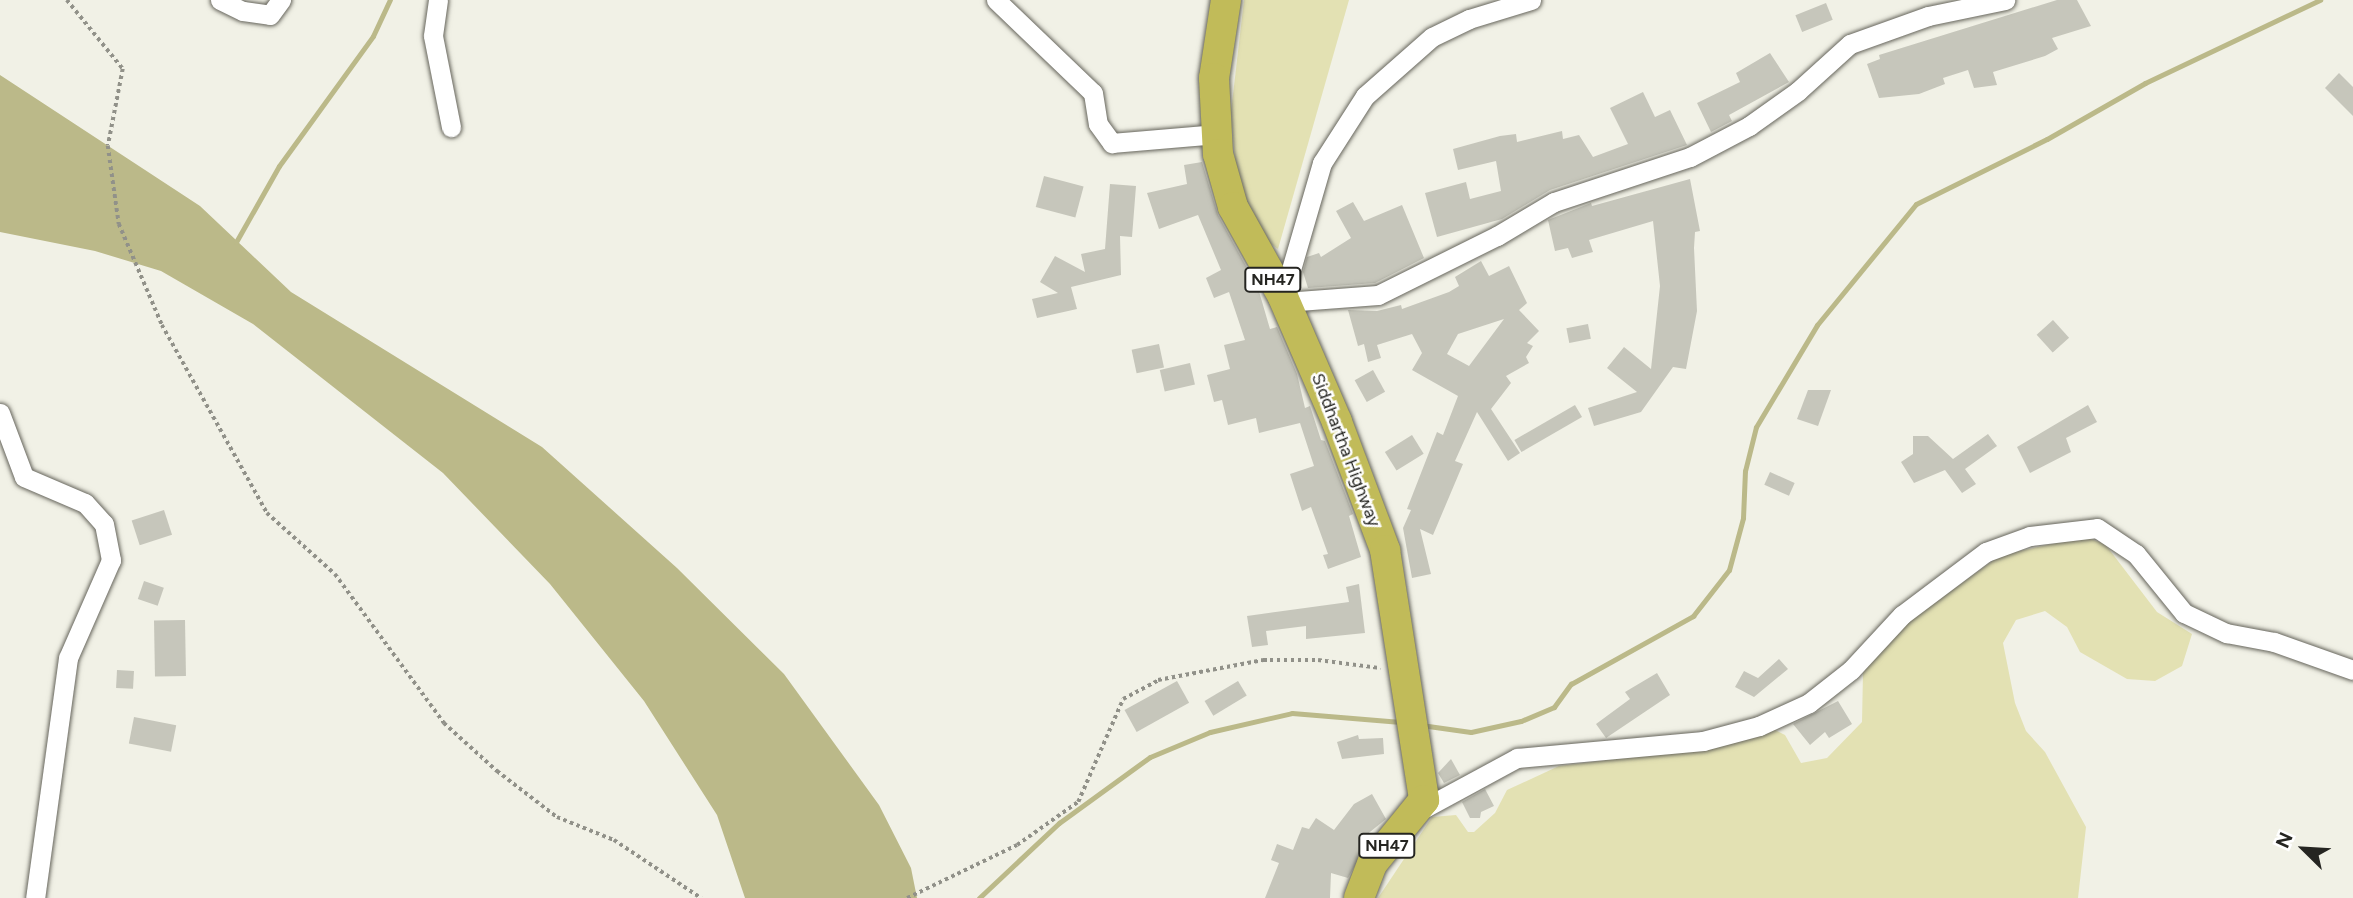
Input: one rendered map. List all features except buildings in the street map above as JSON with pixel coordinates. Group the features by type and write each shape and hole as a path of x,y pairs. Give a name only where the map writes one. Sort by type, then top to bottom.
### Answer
{"highway":[{"name":"Siddhartha Highway","path":"1226,0 1214,78 1217,134 1233,207 1284,299 1338,422 1385,550 1419,807"},
{"name":"NH47","path":"1359,898 1372,864 1419,807"}],"street":[{"path":"220,0 243,11 270,15 281,0"},
{"path":"438,0 433,36 451,127"},
{"path":"996,0 1093,93 1098,124 1112,142 1217,134"},
{"path":"1531,0 1469,19 1432,37 1366,96 1322,163 1284,299 1378,295 1497,236 1555,202 1690,157 1749,126 1798,91 1850,44 1928,16 2005,0"},
{"path":"0,413 24,478 85,503 103,524 111,560 68,657 35,898"},
{"path":"1419,807 1517,758 1703,741 1759,726 1809,703 1851,670 1902,615 1986,552 2030,536 2098,528 2136,554 2184,613 2227,633 2274,642 2353,670"}],"path":[{"path":"67,0 123,69 108,146 119,224 162,325 267,513 335,574 444,723 497,771 557,817 614,840 701,898"},
{"path":"907,898 1017,845 1078,802 1123,699 1158,680 1263,660 1318,660 1380,668 1381,658"}],"shaded area":[{"path":"1244,0 1349,0 1278,249 1256,233 1237,181 1231,112"},
{"path":"0,75 200,206 291,292 542,447 677,568 784,674 879,805 911,868 917,898 745,898 717,815 644,701 550,584 443,473 253,324 161,271 95,251 0,232"},
{"path":"2085,537 2105,544 2157,612 2192,634 2182,666 2155,681 2127,679 2080,652 2067,627 2045,611 2016,620 2003,643 2015,703 2026,731 2045,752 2086,827 2078,898 1378,898 1432,817 1456,815 1468,832 1474,832 1495,813 1507,790 1559,766 1706,748 1773,729 1785,735 1801,763 1827,758 1862,722 1863,673 1888,636 2001,555"}],"waterway":[{"path":"236,242 279,166 373,36 390,0"},
{"path":"1421,725 1471,732 1521,721 1554,707 1571,684 1693,616 1729,570 1743,518 1745,471 1756,427 1817,325 1916,204 2047,139 2145,83 2320,0"},
{"path":"979,898 1059,823 1150,757 1210,732 1292,713 1401,722"}]}
